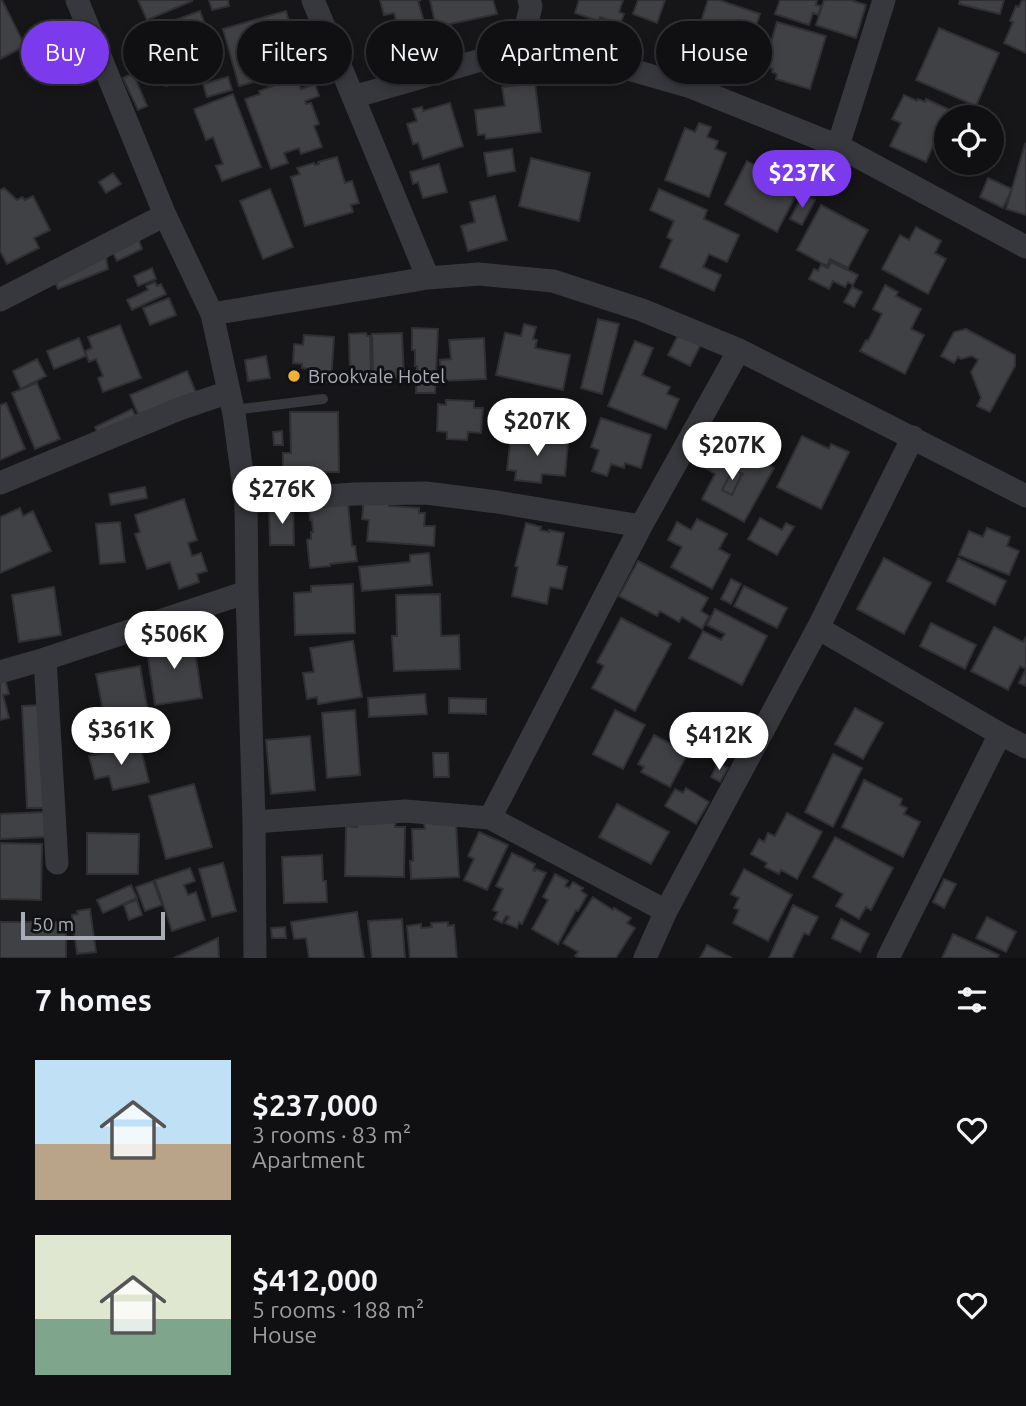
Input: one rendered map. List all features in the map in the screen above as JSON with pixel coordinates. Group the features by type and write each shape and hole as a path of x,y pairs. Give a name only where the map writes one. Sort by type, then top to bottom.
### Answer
{"street":[{"path":"77,0 165,215 212,314 231,401 246,502 256,958"},
{"path":"313,0 428,278"},
{"path":"527,21 531,6 529,0"},
{"path":"838,146 884,0"},
{"path":"353,97 477,61"},
{"path":"642,73 691,87 838,146 1026,247"},
{"path":"0,300 165,215"},
{"path":"212,314 428,278 480,274 553,281 642,310 739,350 1026,496"},
{"path":"490,818 641,526 739,350"},
{"path":"0,483 178,409 231,401"},
{"path":"645,958 666,911 818,628 913,437"},
{"path":"246,502 355,494 426,494 498,502 641,526"},
{"path":"0,672 247,592"},
{"path":"818,628 1026,747"},
{"path":"45,659 57,863"},
{"path":"888,958 1000,734"},
{"path":"254,821 405,811 490,818 666,911"}],"lane":[{"path":"231,401 323,398"}],"building":[{"path":"2,0 21,38 21,48 0,59"},
{"path":"138,0 192,0 192,1 147,20"},
{"path":"209,0 228,0 229,6 212,10"},
{"path":"380,0 421,0 418,1 424,21 396,21 394,13 384,15"},
{"path":"430,0 493,0 497,14 463,21 435,21"},
{"path":"579,0 623,0 619,12 624,14 621,21 600,17 599,21 575,13"},
{"path":"638,0 665,0 656,23 633,14"},
{"path":"708,0 719,0 760,14 758,21 701,21"},
{"path":"780,0 817,0 816,5 821,6 818,15 813,13 809,25 775,14"},
{"path":"824,0 854,0 866,5 856,38 816,25"},
{"path":"960,0 1004,0 1000,14 959,4"},
{"path":"1022,0 1026,0 1026,53 1004,43 1016,6 1019,7"},
{"path":"200,11 204,21 172,21"},
{"path":"286,11 289,21 251,21"},
{"path":"777,22 826,36 810,89 776,79 777,74 772,72 772,39"},
{"path":"237,25 237,79 223,29"},
{"path":"939,28 999,53 976,105 916,80"},
{"path":"228,77 232,90 207,97 203,84 223,84 223,78"},
{"path":"126,84 138,84 147,106 138,110"},
{"path":"278,84 299,84 301,89 315,84 319,96 305,101 306,104 311,103 319,124 314,126 322,147 301,154 299,148 284,153 288,163 271,169 245,99 260,94 259,91"},
{"path":"535,84 541,132 486,139 485,134 478,135 475,110 505,106 502,87"},
{"path":"233,94 261,167 222,181 216,166 223,164 213,137 206,140 194,109"},
{"path":"904,95 917,101 918,99 925,102 926,99 939,105 934,105 934,144 926,162 890,146 901,123 892,119"},
{"path":"450,103 463,146 423,159 418,143 413,144 407,124 417,121 413,109 422,107 423,111"},
{"path":"699,123 711,127 707,137 718,141 715,149 726,153 709,197 665,180 685,128 695,132"},
{"path":"1026,145 1026,215 1006,209"},
{"path":"512,149 515,171 488,176 484,153"},
{"path":"337,157 345,183 352,181 359,203 351,205 353,212 305,226 291,177 300,174 297,168"},
{"path":"531,158 590,173 579,221 519,206"},
{"path":"747,161 763,170 768,161 791,173 787,182 799,189 777,232 725,204"},
{"path":"439,164 447,192 423,198 418,182 413,184 410,172"},
{"path":"113,173 121,184 106,193 99,182"},
{"path":"988,178 1012,189 1003,208 980,197"},
{"path":"4,188 17,200 33,196 50,230 34,238 39,248 7,264 0,251 0,190"},
{"path":"270,189 293,247 263,259 240,201"},
{"path":"659,189 707,210 704,219 739,235 727,262 709,254 703,267 721,275 714,291 660,267 672,240 667,237 674,221 650,210"},
{"path":"803,194 815,200 802,225 790,219"},
{"path":"495,196 507,240 468,251 461,226 475,222 470,202"},
{"path":"821,205 868,230 848,268 830,259 827,266 797,250"},
{"path":"916,227 941,241 935,253 946,259 928,294 882,269 900,235 909,240"},
{"path":"138,238 142,249 117,261 112,251"},
{"path":"106,257 108,269 58,289 54,279"},
{"path":"831,262 858,275 853,285 848,282 845,287 833,281 829,289 809,279 814,269 818,271 821,265 828,268"},
{"path":"152,268 156,279 138,286 134,276"},
{"path":"155,282 157,286 161,284 166,294 132,310 127,300 148,290 146,286"},
{"path":"885,285 898,292 896,296 921,309 911,329 924,335 905,374 860,351 882,314 873,309"},
{"path":"852,287 862,292 854,307 844,302"},
{"path":"169,298 176,315 150,325 143,308"},
{"path":"598,319 619,324 602,394 581,388"},
{"path":"524,324 536,327 533,339 537,340 535,348 570,355 563,390 496,375 505,333 521,336"},
{"path":"120,325 141,378 103,392 98,378 103,376 96,359 89,362 85,351 92,348 88,337"},
{"path":"412,328 438,329 435,393 416,393 417,366 415,350 412,350"},
{"path":"966,329 1015,355 1015,366 990,412 977,406 981,398 971,372 978,360 972,356 961,359 958,357 954,363 941,356 954,332"},
{"path":"366,333 370,336 371,377 350,377 349,334"},
{"path":"402,333 404,378 373,378 372,334"},
{"path":"679,333 701,344 690,366 668,355"},
{"path":"304,335 334,337 331,383 308,381 309,369 302,368 302,364 293,363 294,344 303,345"},
{"path":"79,338 86,356 54,369 47,351"},
{"path":"484,338 486,379 441,381 440,360 451,359 449,340"},
{"path":"635,341 653,348 642,375 670,387 667,394 679,399 666,429 608,406"},
{"path":"266,356 270,378 248,381 245,360"},
{"path":"37,359 46,376 21,389 13,371"},
{"path":"187,371 197,395 140,419 130,395"},
{"path":"37,383 60,439 35,449 12,393"},
{"path":"446,400 474,401 474,408 483,408 481,433 468,432 467,440 447,439 447,432 437,431 438,404 446,405"},
{"path":"6,403 25,449 0,460 0,405"},
{"path":"132,409 137,419 100,437 95,427"},
{"path":"290,412 338,412 339,472 283,472 283,453 291,453"},
{"path":"601,418 651,435 641,468 625,463 624,468 611,464 607,476 592,471 599,450 591,447"},
{"path":"282,431 283,445 274,445 273,432"},
{"path":"511,436 568,442 565,476 542,474 541,483 515,480 516,471 507,470"},
{"path":"802,436 829,449 831,444 849,452 821,509 777,487"},
{"path":"719,443 738,454 740,450 774,468 744,522 702,499 715,474 705,468","holes":["733,469 742,474 732,495 722,490"]},
{"path":"733,469 742,474 732,495 722,490"},
{"path":"145,487 147,498 111,505 109,494"},
{"path":"184,499 197,540 188,543 192,556 201,553 207,571 197,574 199,582 179,589 170,562 147,569 135,534 140,532 135,515"},
{"path":"364,499 390,501 389,506 419,508 419,513 425,513 424,526 435,526 434,546 367,541 369,520 362,519"},
{"path":"348,504 352,546 355,546 357,561 310,568 307,540 311,539 313,532 309,508"},
{"path":"269,506 293,506 294,545 270,545"},
{"path":"20,508 23,516 33,511 51,551 0,573 0,517"},
{"path":"760,518 782,530 786,523 794,527 777,555 748,539"},
{"path":"697,519 727,534 719,549 730,555 712,589 671,567 682,547 668,540 677,522 691,530"},
{"path":"120,522 125,562 100,564 96,524"},
{"path":"526,523 541,527 540,530 564,533 557,565 567,567 562,589 550,587 547,604 512,596 518,567 515,566"},
{"path":"987,528 1010,537 1007,546 1019,551 1009,575 959,555 969,531 983,537"},
{"path":"429,553 432,585 362,591 359,567 410,562 410,555"},
{"path":"884,558 931,583 904,634 857,609"},
{"path":"958,558 1006,581 995,605 947,581"},
{"path":"638,561 708,598 701,611 709,616 702,629 682,617 679,622 660,611 657,616 619,596"},
{"path":"731,579 741,584 731,604 721,599"},
{"path":"353,584 355,633 295,635 294,593 311,592 311,586"},
{"path":"744,586 787,608 777,628 734,606"},
{"path":"54,587 61,635 19,642 12,595"},
{"path":"440,594 441,636 459,635 460,669 394,671 392,636 397,636 396,595"},
{"path":"715,609 767,636 742,685 689,658 703,631 721,640 725,634 707,625"},
{"path":"621,618 671,644 635,711 592,688 604,666 597,662"},
{"path":"931,623 976,645 965,669 920,646"},
{"path":"994,627 1023,642 1026,637 1026,669 1020,666 1008,690 971,671"},
{"path":"193,638 202,698 155,705 146,644"},
{"path":"353,641 362,697 318,704 317,697 307,699 303,673 314,672 310,648"},
{"path":"140,666 149,718 106,726 96,674"},
{"path":"1026,669 1026,686 1019,683"},
{"path":"5,679 9,694 3,695 9,718 0,720 0,681"},
{"path":"425,694 427,714 369,717 368,698"},
{"path":"449,698 486,699 486,714 449,713"},
{"path":"40,705 45,808 27,808 22,706"},
{"path":"855,708 883,723 863,759 835,744"},
{"path":"355,710 360,775 327,778 322,713"},
{"path":"615,710 645,725 623,769 593,754"},
{"path":"122,735 124,746 96,753 93,742"},
{"path":"654,735 688,753 670,787 641,772 644,767 638,764"},
{"path":"310,736 315,790 271,794 266,740"},
{"path":"140,745 149,782 113,790 109,776 95,779 89,756"},
{"path":"433,753 448,753 449,777 434,777"},
{"path":"833,754 862,768 833,827 805,812"},
{"path":"718,763 728,768 720,782 711,777"},
{"path":"864,780 902,799 900,805 907,808 904,814 920,822 903,857 842,827"},
{"path":"194,784 212,847 166,859 149,796"},
{"path":"686,788 709,802 696,824 665,806 675,789 683,793"},
{"path":"617,804 669,832 651,864 599,837"},
{"path":"46,812 47,837 0,839 0,814"},
{"path":"787,813 822,832 797,879 781,870 779,874 765,867 767,863 751,854 759,839 764,842 768,833 775,836"},
{"path":"358,819 395,820 395,827 405,827 404,877 345,876 346,826 357,827"},
{"path":"456,822 459,877 411,879 412,829 425,829 424,823"},
{"path":"479,832 508,845 487,890 464,880 474,859 468,856"},
{"path":"87,833 139,834 138,874 87,874"},
{"path":"835,837 893,868 871,910 866,907 859,919 836,906 843,894 813,877"},
{"path":"0,843 42,844 41,900 0,899"},
{"path":"512,853 535,864 533,870 546,873 522,924 519,922 517,928 505,923 509,917 506,916 502,923 494,919 498,912 493,910 503,889 496,886"},
{"path":"322,855 327,902 284,903 282,857"},
{"path":"223,863 236,911 212,917 199,869"},
{"path":"190,868 195,881 184,885 188,895 196,892 205,920 172,931 155,880"},
{"path":"744,869 792,895 768,941 733,923 739,910 734,908 739,898 731,894"},
{"path":"555,874 568,881 565,886 569,888 573,882 583,888 581,891 587,895 558,944 532,929 548,900 543,897"},
{"path":"944,879 956,884 944,908 933,902"},
{"path":"153,881 162,905 145,911 136,887"},
{"path":"131,885 137,898 103,913 97,900"},
{"path":"593,897 631,918 627,923 635,928 616,958 579,958 575,956 578,952 563,943"},
{"path":"137,900 142,915 129,920 124,905"},
{"path":"793,905 818,917 809,935 804,933 792,958 769,958"},
{"path":"90,909 96,952 77,954 72,915 78,914 77,911"},
{"path":"357,912 364,958 309,958 306,938 294,939 291,922"},
{"path":"987,917 1016,932 1006,952 976,938"},
{"path":"402,919 405,958 372,958 368,921"},
{"path":"841,919 869,934 860,952 832,938"},
{"path":"0,922 66,922 66,958 0,958"},
{"path":"448,922 448,926 454,925 457,958 410,958 407,926 421,924 421,928 432,927 431,923"},
{"path":"285,927 286,938 272,938 271,928"},
{"path":"953,934 999,955 997,958 942,958"},
{"path":"218,938 219,958 174,958"},
{"path":"707,945 732,958 700,958"}],"place":[{"name":"Brookvale Hotel","path":"294,376"}]}
